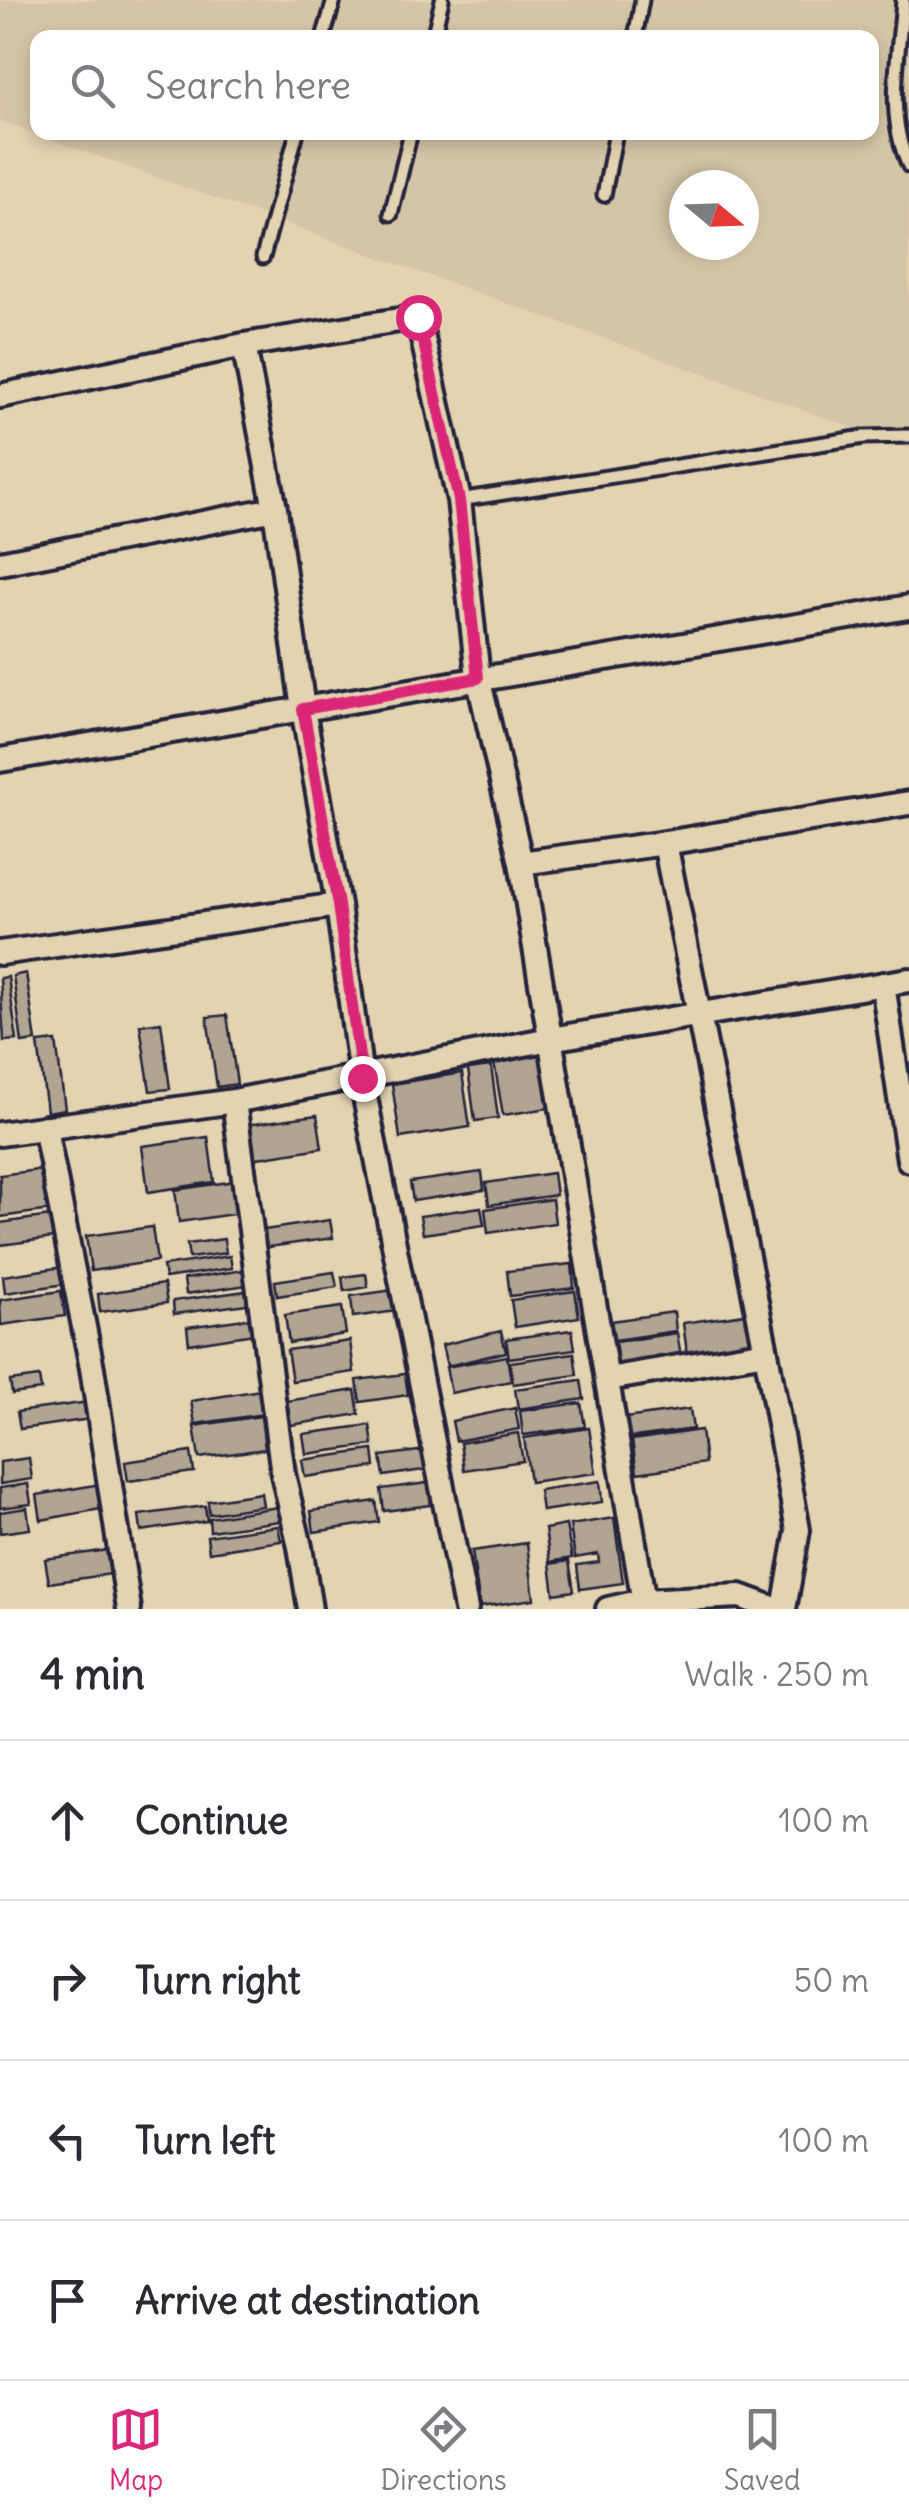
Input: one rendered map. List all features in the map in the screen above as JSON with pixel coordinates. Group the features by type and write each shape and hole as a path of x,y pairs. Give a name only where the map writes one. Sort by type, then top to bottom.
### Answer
{"street":[{"path":"0,396 244,344 418,317 459,500 478,678 521,864 644,1605"},
{"path":"244,344 275,510 362,1078 466,1609"},
{"path":"0,563 275,510"},
{"path":"0,760 909,607"},
{"path":"521,864 909,803"},
{"path":"665,843 798,1530 784,1609"},
{"path":"0,953 338,905"},
{"path":"0,1134 234,1101 550,1039 909,980"},
{"path":"883,984 909,1157"},
{"path":"234,1101 282,1474 310,1609"},
{"path":"45,1128 92,1368 128,1609"},
{"path":"608,1379 766,1352"},
{"path":"608,1609 740,1596 775,1609"}],"lane":[{"path":"325,30 334,0"},
{"path":"436,30 442,0"},
{"path":"636,30 642,0"},
{"path":"903,0 894,112 898,141 909,166"},
{"path":"263,257 295,140"},
{"path":"391,214 409,140"},
{"path":"604,194 614,140"},
{"path":"459,500 864,437 909,436"}],"shaded area":[{"path":"0,0 909,0 909,448 53,140 879,140 879,30 30,30 30,132 0,121"}],"building":[{"path":"26,973 36,1041 22,1043 13,976"},
{"path":"8,977 17,1040 4,1041 0,978"},
{"path":"227,1015 237,1084 217,1087 207,1017"},
{"path":"161,1022 170,1089 150,1091 140,1025"},
{"path":"56,1041 65,1109 47,1112 38,1043"},
{"path":"541,1055 549,1108 503,1115 494,1062"},
{"path":"491,1066 498,1118 475,1121 468,1069"},
{"path":"462,1073 470,1127 400,1138 392,1084"},
{"path":"317,1115 322,1148 251,1159 246,1125"},
{"path":"208,1137 214,1182 148,1192 142,1146"},
{"path":"45,1169 51,1210 0,1217 0,1175"},
{"path":"482,1172 484,1190 413,1201 410,1182"},
{"path":"553,1173 556,1195 489,1205 486,1183"},
{"path":"235,1181 240,1213 179,1222 175,1190"},
{"path":"552,1199 555,1223 488,1233 485,1209"},
{"path":"481,1207 484,1225 423,1234 420,1216"},
{"path":"58,1215 61,1237 0,1245 0,1223"},
{"path":"330,1220 333,1238 261,1248 258,1231"},
{"path":"152,1227 157,1261 91,1271 86,1236"},
{"path":"224,1239 226,1253 189,1258 187,1244"},
{"path":"230,1256 232,1268 165,1278 163,1266"},
{"path":"572,1264 574,1288 510,1296 507,1271"},
{"path":"70,1266 72,1283 5,1293 3,1276"},
{"path":"244,1270 247,1285 186,1294 184,1279"},
{"path":"334,1272 337,1287 277,1296 275,1281"},
{"path":"366,1274 368,1287 344,1291 342,1277"},
{"path":"164,1284 167,1303 100,1312 98,1294"},
{"path":"394,1290 397,1311 353,1317 351,1296"},
{"path":"61,1291 65,1316 1,1325 0,1300"},
{"path":"246,1291 247,1304 174,1314 173,1301"},
{"path":"575,1291 579,1317 515,1327 511,1300"},
{"path":"342,1307 346,1334 289,1343 285,1315"},
{"path":"674,1312 676,1331 614,1340 611,1321"},
{"path":"752,1313 756,1343 687,1353 683,1323"},
{"path":"259,1317 261,1333 189,1344 187,1327"},
{"path":"572,1330 575,1349 509,1358 506,1339"},
{"path":"501,1331 506,1352 447,1366 442,1345"},
{"path":"677,1333 682,1362 619,1371 615,1342"},
{"path":"350,1341 354,1372 292,1381 287,1350"},
{"path":"574,1353 577,1375 513,1384 510,1362"},
{"path":"507,1356 511,1381 451,1393 446,1367"},
{"path":"405,1374 408,1395 360,1402 357,1380"},
{"path":"39,1377 41,1390 12,1394 10,1381"},
{"path":"581,1380 584,1399 518,1409 515,1389"},
{"path":"261,1390 264,1414 195,1424 191,1401"},
{"path":"355,1390 359,1414 291,1425 287,1401"},
{"path":"89,1402 91,1419 20,1429 17,1412"},
{"path":"581,1403 585,1427 523,1435 520,1411"},
{"path":"515,1408 519,1429 456,1441 452,1421"},
{"path":"690,1409 693,1429 628,1438 625,1418"},
{"path":"261,1416 265,1449 199,1458 194,1426"},
{"path":"370,1425 373,1445 306,1454 303,1434"},
{"path":"589,1428 596,1473 530,1482 524,1438"},
{"path":"701,1430 705,1463 637,1473 632,1440"},
{"path":"518,1433 523,1461 464,1470 460,1443"},
{"path":"433,1449 436,1468 384,1476 381,1456"},
{"path":"373,1450 375,1467 305,1477 302,1460"},
{"path":"191,1452 194,1472 128,1481 125,1462"},
{"path":"29,1458 32,1479 0,1484 0,1462"},
{"path":"600,1481 602,1502 542,1511 539,1490"},
{"path":"428,1483 431,1505 384,1511 381,1489"},
{"path":"28,1484 31,1504 0,1508 0,1488"},
{"path":"101,1484 106,1508 41,1520 37,1495"},
{"path":"261,1493 263,1506 209,1514 208,1501"},
{"path":"376,1501 379,1522 314,1532 311,1511"},
{"path":"205,1506 207,1521 141,1531 139,1515"},
{"path":"278,1507 280,1521 210,1531 209,1518"},
{"path":"27,1508 30,1529 0,1533 0,1512"},
{"path":"614,1518 623,1583 580,1589 577,1565 599,1562 598,1554 575,1558 570,1525"},
{"path":"566,1525 572,1558 550,1562 545,1529"},
{"path":"278,1526 281,1541 209,1552 207,1536"},
{"path":"527,1543 534,1599 480,1607 472,1551"},
{"path":"115,1549 118,1573 49,1583 45,1559"},
{"path":"569,1561 574,1591 554,1594 550,1564"}],"route":[{"path":"362,1078 338,905 303,709 478,678 459,500 418,317"}]}
